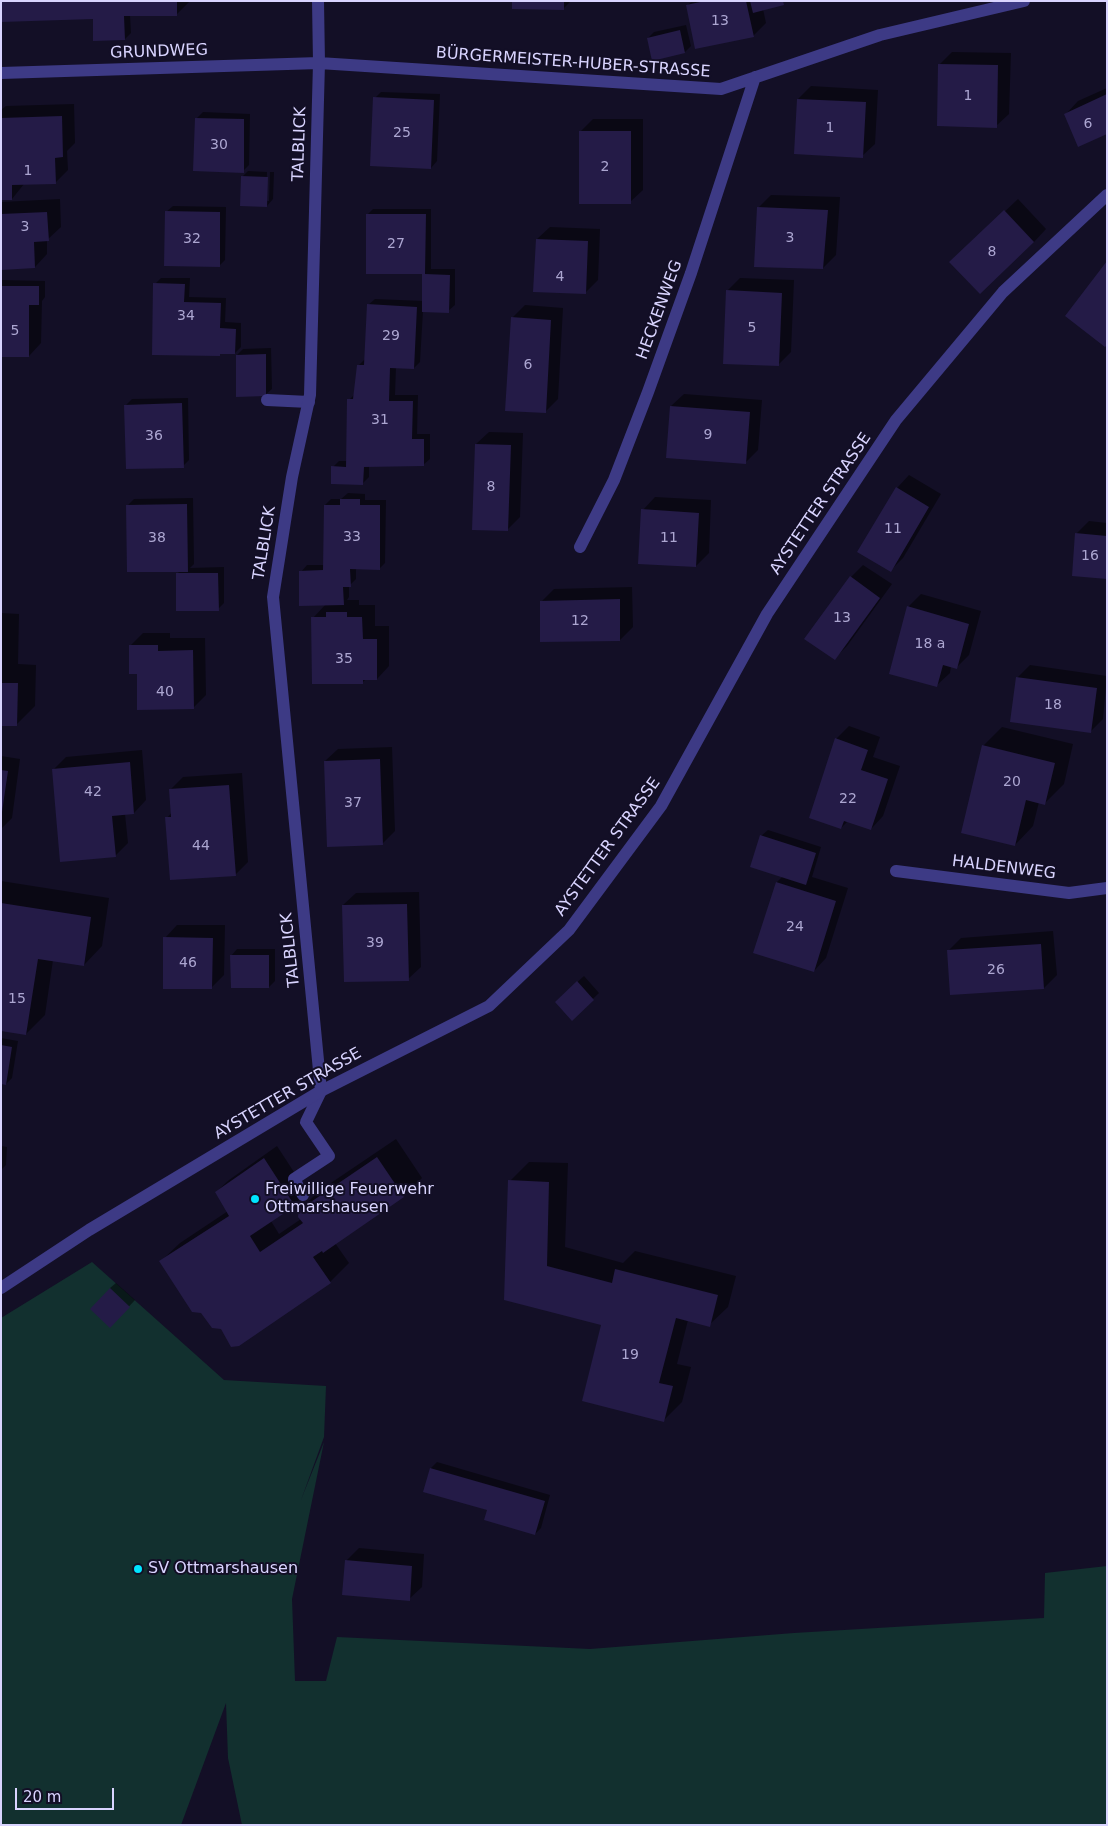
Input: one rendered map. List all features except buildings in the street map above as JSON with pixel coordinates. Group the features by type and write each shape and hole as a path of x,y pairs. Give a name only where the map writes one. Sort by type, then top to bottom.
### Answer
{"street":[{"name":"TALBLICK","path":"318,1 319,63 311,375 308,402 292,478 273,598 321,1091"},
{"name":"BÜRGERMEISTER-HUBER-STRASSE","path":"319,63 721,89 880,35 1024,1"},
{"name":"GRUNDWEG","path":"1,74 319,63"},
{"name":"HECKENWEG","path":"580,547 614,480 648,392 691,274 755,77"},
{"name":"AYSTETTER STRASSE","path":"1,1288 88,1230 321,1091 489,1006 569,930 661,806 767,614 896,420 1003,292 1107,195"},
{"path":"267,400 308,402"},
{"name":"HALDENWEG","path":"896,871 1069,893 1107,888"},
{"path":"303,1194 294,1179 329,1156 306,1122 321,1091"}],"green space":[{"path":"92,1262 224,1380 326,1386 324,1437 301,1500 324,1442 292,1599 295,1681 326,1681 337,1637 590,1649 794,1633 1044,1618 1045,1573 1107,1566 1107,1825 242,1825 228,1758 226,1703 181,1825 1,1825 1,1318"}],"place":[{"name":"Freiwillige Feuerwehr Ottmarshausen","path":"255,1199"},
{"name":"SV Ottmarshausen","path":"138,1569"}]}
